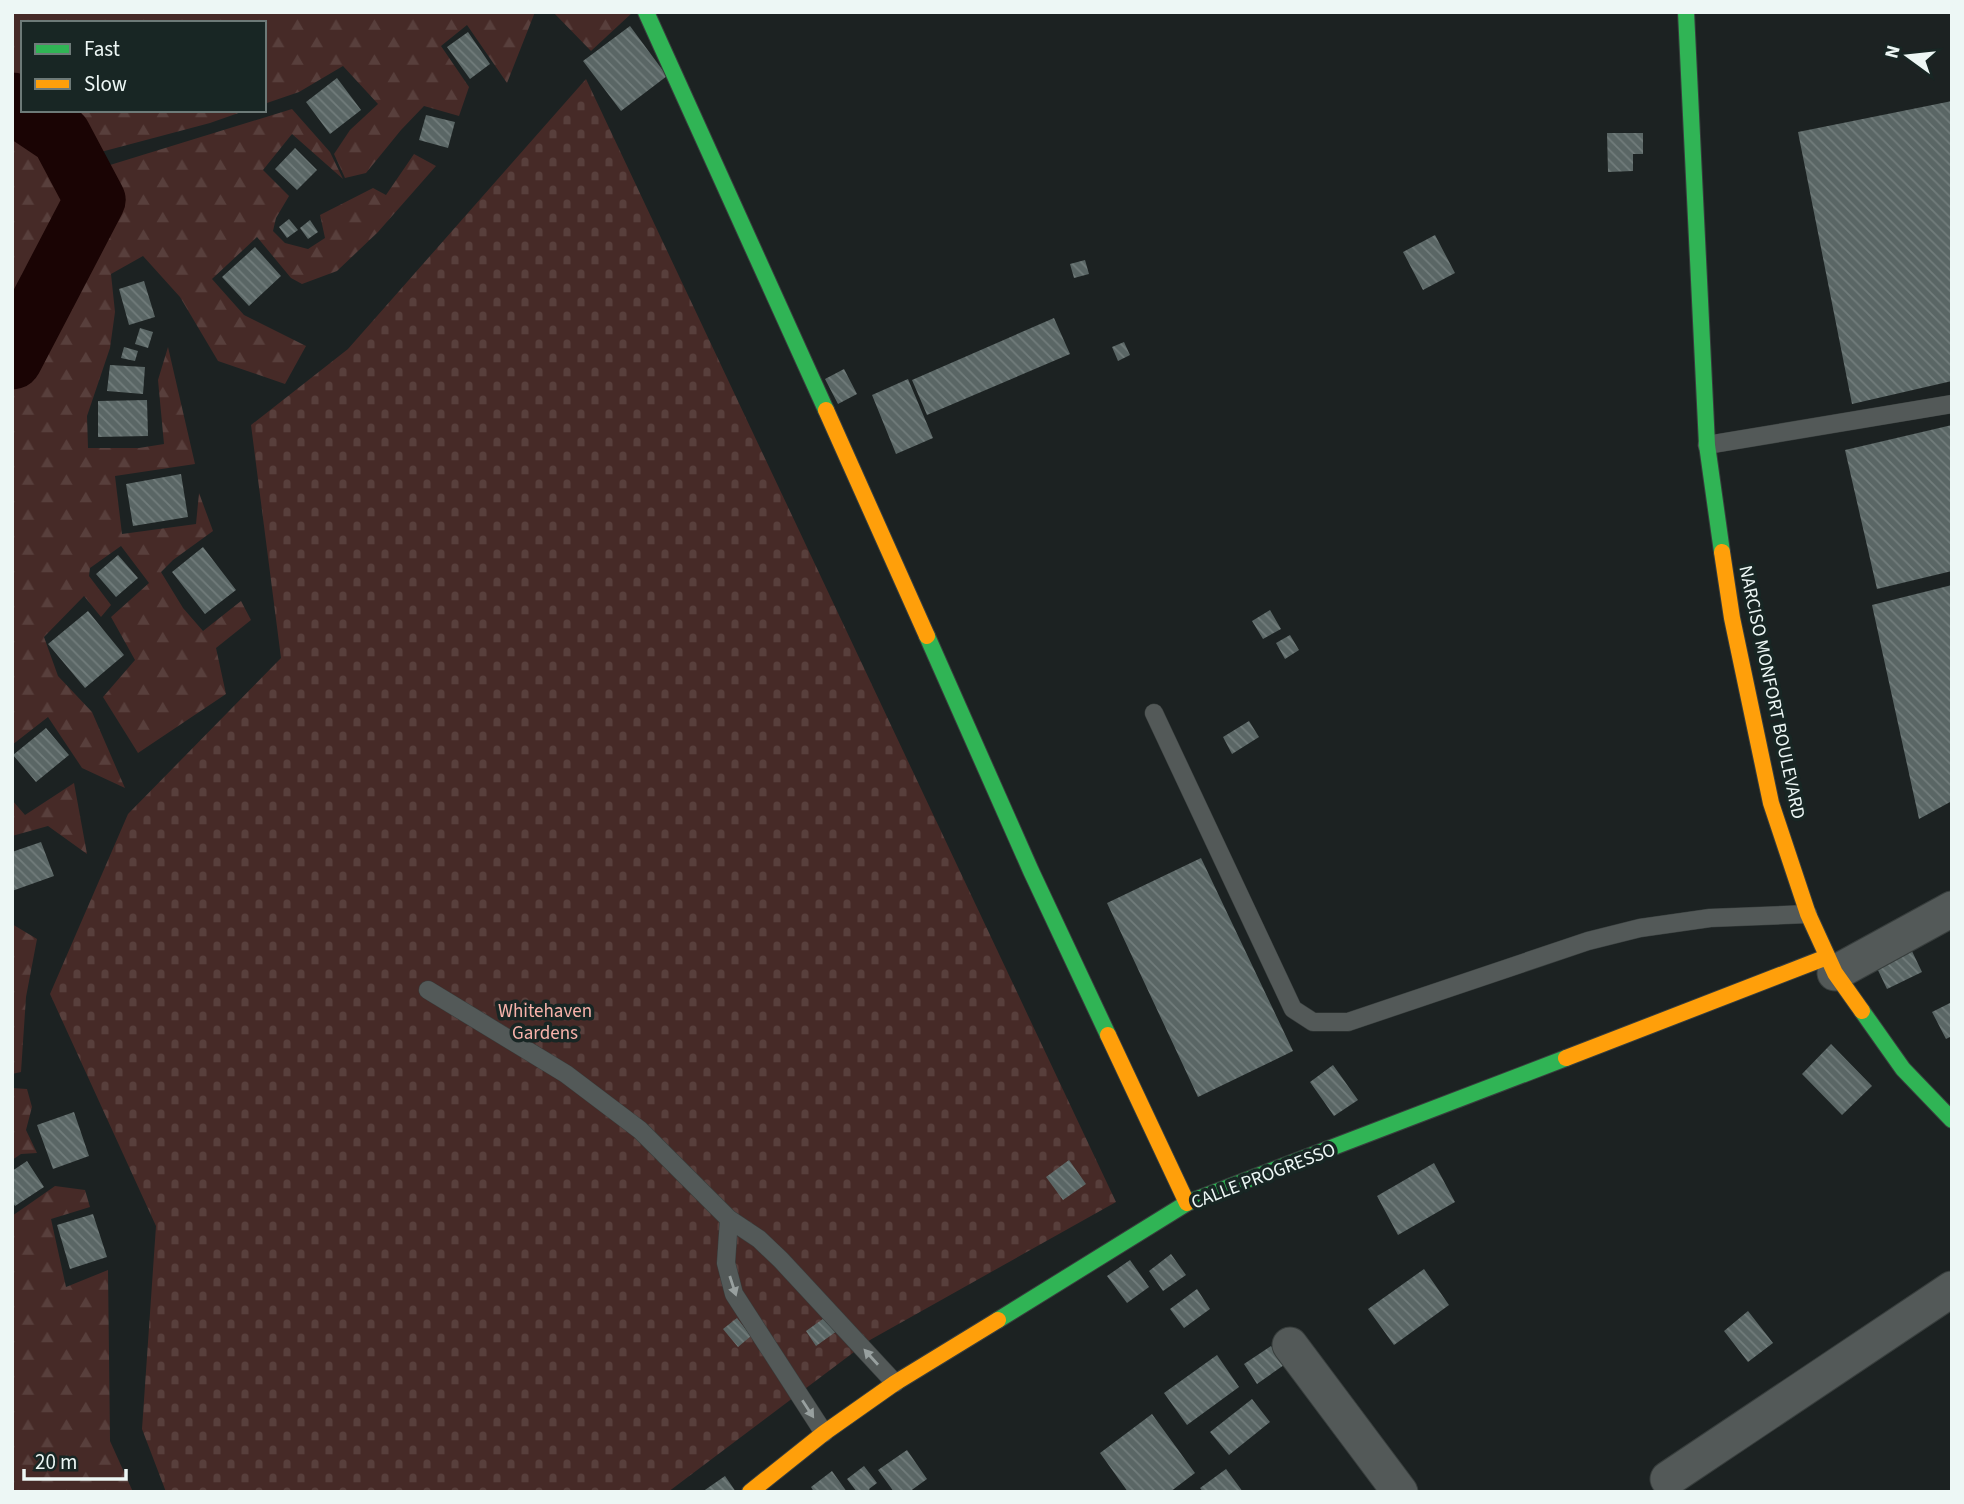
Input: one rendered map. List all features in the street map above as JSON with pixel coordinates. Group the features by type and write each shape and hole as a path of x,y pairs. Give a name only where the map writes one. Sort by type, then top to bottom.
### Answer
{"main road":[{"path":"646,12 1025,859 1187,1203"},
{"name":"NARCISO MONFORT BOULEVARD","path":"1686,12 1707,445 1732,618 1771,803 1808,914 1831,965 1903,1069 1952,1120"},
{"name":"CALLE PROGRESSO","path":"750,1492 824,1433 895,1384 1187,1203 1831,965"}],"street":[{"name":"CALLE PROGRESSO","path":"1831,965 1952,909"},
{"path":"1668,1479 1952,1289"},
{"path":"1290,1345 1400,1492"}],"lane":[{"path":"1707,445 1952,404"},
{"path":"1154,713 1293,1009 1313,1022 1348,1022 1588,941 1640,928 1710,918 1808,914"},
{"path":"429,990 566,1074 640,1130 729,1219 759,1239 781,1260 895,1384"},
{"path":"729,1219 726,1263 734,1294 824,1433"}],"green space":[{"path":"12,12 535,12 507,83 467,25 441,46 469,87 459,116 424,106 366,173 345,178 334,154 350,130 378,104 343,66 299,92 266,103 266,21 21,21 21,93 12,88"},
{"path":"553,12 633,12 591,51"},
{"name":"Whitehaven Gardens","path":"586,79 1116,1202 870,1340 668,1492 166,1492 142,1429 156,1226 50,994 128,814 281,658 251,425 348,349"},
{"path":"292,109 330,152 343,179 292,134 263,170 289,196 276,218 273,231 285,243 308,249 325,238 320,215 373,188 386,195 414,154 436,166 378,232 337,271 302,284 291,278 257,237 212,279 244,315 306,346 285,384 218,361 180,297 143,256 111,274 115,312 110,348 87,416 88,448 139,448 164,444 158,380 168,347 195,464 115,476 122,534 196,524 199,493 213,531 161,572 183,608 203,631 241,601 251,620 216,648 226,694 138,753 103,697 135,660 111,617 149,583 121,546 90,568 89,576 111,605 101,617 84,596 44,637 58,676 92,712 125,788 82,768 48,717 12,745 12,390 50,309 107,207 97,169"},
{"path":"47,112 241,112 210,123 97,153"},
{"path":"12,116 65,160 83,196 12,336"},
{"path":"74,783 87,854 48,826 12,836 12,800 25,815"},
{"path":"12,924 37,939 26,997 21,1072 12,1074"},
{"path":"12,1088 27,1089 32,1107 26,1130 37,1153 21,1154 12,1160"},
{"path":"55,1186 85,1190 90,1207 51,1219 66,1287 108,1270 110,1441 133,1492 12,1492 12,1216"}],"building":[{"path":"630,26 667,76 621,111 583,61"},
{"path":"468,32 490,64 470,79 447,47"},
{"path":"337,78 361,110 330,134 306,102"},
{"path":"1952,101 1952,381 1852,404 1798,132"},
{"path":"426,115 455,122 448,148 419,140"},
{"path":"1607,133 1643,133 1643,154 1633,154 1633,171 1608,172"},
{"path":"295,148 317,170 297,190 275,169"},
{"path":"289,219 298,230 287,238 279,227"},
{"path":"310,220 318,232 308,239 300,228"},
{"path":"1435,235 1455,273 1423,290 1403,252"},
{"path":"255,247 281,276 249,306 222,277"},
{"path":"1085,260 1089,274 1074,278 1070,264"},
{"path":"144,281 155,317 129,325 119,289"},
{"path":"1054,318 1070,354 927,415 912,380"},
{"path":"140,328 153,332 148,348 135,344"},
{"path":"1124,342 1130,355 1118,361 1112,347"},
{"path":"124,347 138,351 135,361 121,358"},
{"path":"110,365 145,367 143,394 107,391"},
{"path":"844,369 857,394 838,404 825,379"},
{"path":"908,379 933,438 896,454 872,395"},
{"path":"147,400 148,436 98,437 98,401"},
{"path":"1952,425 1952,571 1877,589 1845,450"},
{"path":"181,474 188,517 133,526 126,484"},
{"path":"203,547 236,590 205,614 172,572"},
{"path":"118,555 138,578 116,597 96,574"},
{"path":"1952,585 1952,801 1919,819 1872,605"},
{"path":"1270,610 1281,629 1263,639 1252,621"},
{"path":"88,611 124,655 85,688 48,644"},
{"path":"1290,635 1299,650 1285,659 1276,643"},
{"path":"1249,721 1259,737 1232,754 1223,737"},
{"path":"46,728 69,755 36,782 13,755"},
{"path":"41,842 54,876 12,891 12,852"},
{"path":"1201,858 1293,1051 1198,1097 1107,903"},
{"path":"1910,947 1922,972 1887,989 1875,964"},
{"path":"1952,1002 1952,1036 1946,1039 1932,1012"},
{"path":"1831,1044 1872,1086 1842,1115 1802,1074"},
{"path":"1333,1065 1358,1100 1334,1116 1310,1082"},
{"path":"74,1112 89,1156 53,1169 37,1125"},
{"path":"1069,1160 1086,1184 1063,1200 1046,1177"},
{"path":"27,1161 44,1187 15,1206 12,1201 12,1171"},
{"path":"1434,1163 1455,1202 1398,1235 1377,1196"},
{"path":"93,1214 107,1257 70,1269 57,1225"},
{"path":"1171,1254 1186,1275 1163,1291 1149,1271"},
{"path":"1130,1260 1149,1287 1127,1303 1107,1276"},
{"path":"1424,1269 1449,1305 1394,1345 1368,1309"},
{"path":"1197,1289 1210,1309 1184,1328 1170,1309"},
{"path":"1748,1311 1773,1343 1748,1362 1724,1331"},
{"path":"827,1316 837,1331 816,1346 806,1331"},
{"path":"737,1318 751,1336 738,1347 723,1329"},
{"path":"1271,1346 1284,1365 1257,1384 1244,1364"},
{"path":"1217,1355 1239,1387 1187,1425 1164,1393"},
{"path":"1252,1399 1270,1422 1229,1455 1210,1432"},
{"path":"1152,1414 1195,1473 1170,1492 1128,1492 1100,1453"},
{"path":"907,1450 927,1479 909,1492 894,1492 878,1470"},
{"path":"864,1466 877,1483 869,1489 871,1492 857,1492 847,1479"},
{"path":"1226,1469 1243,1492 1203,1492 1200,1488"},
{"path":"832,1471 847,1492 814,1492 811,1487"},
{"path":"725,1476 736,1492 702,1492"}],"waterway":[{"path":"12,103 21,109"},
{"path":"12,359 95,200 61,136 25,112"}],"traffic: fast":[{"path":"646,12 826,410"},
{"path":"1686,12 1707,445 1722,552"},
{"path":"927,636 1031,871 1108,1035"},
{"path":"1862,1011 1903,1069 1952,1120"},
{"path":"998,1320 1187,1203 1566,1058"}],"traffic: slow":[{"path":"826,410 927,636"},
{"path":"1722,552 1732,618 1771,803 1808,914 1835,973 1862,1011"},
{"path":"1566,1058 1827,957"},
{"path":"1108,1035 1187,1203"},
{"path":"750,1492 824,1433 895,1383 998,1320"}]}
